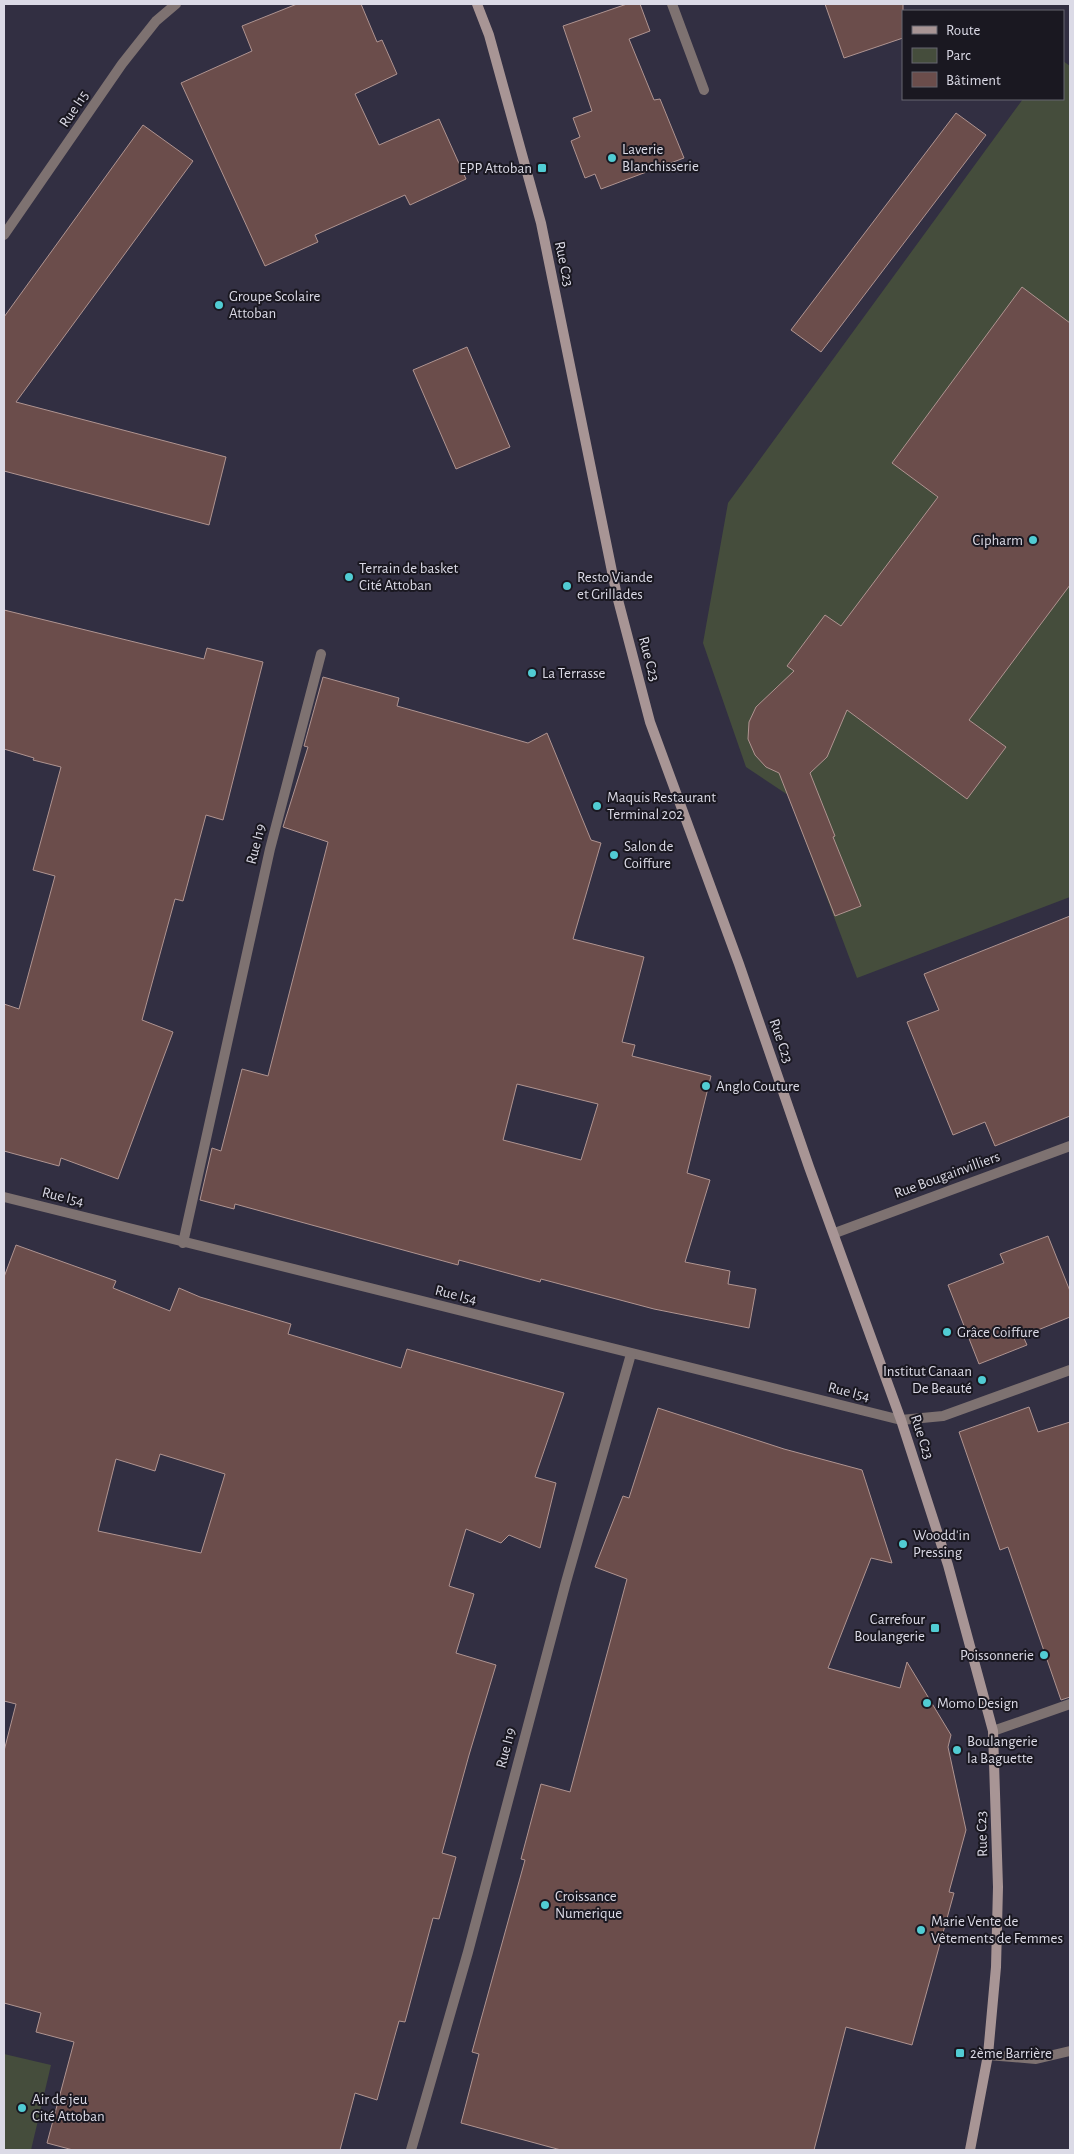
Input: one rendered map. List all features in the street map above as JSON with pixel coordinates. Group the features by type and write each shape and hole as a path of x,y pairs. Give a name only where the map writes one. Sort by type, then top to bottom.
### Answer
{"street":[{"name":"Rue I15","path":"4,235 122,64 156,21 176,4"},
{"name":"Rue C23","path":"477,4 489,35 541,224 617,596 650,722 739,964 809,1166 901,1420 948,1565 993,1731 998,1887 996,1966 988,2054 970,2150"},
{"path":"672,4 704,90"},
{"name":"Rue I19","path":"183,1243 270,849 321,654"},
{"name":"Rue Bougainvilliers","path":"834,1233 1070,1146"},
{"name":"Rue I54","path":"4,1197 901,1420 943,1416 1070,1370"},
{"name":"Rue I19","path":"411,2150 468,1952 566,1582 631,1354"},
{"path":"993,1731 1070,1704"},
{"path":"988,2054 1036,2059 1070,2051"}],"green space":[{"path":"1064,62 1070,66 1070,897 857,978 788,795 746,767 703,643 728,503 1022,100 1064,100"},
{"name":"Air de jeu Cité Attoban","path":"4,2054 51,2065 31,2150 4,2150"}],"building":[{"path":"297,4 361,4 377,42 382,40 397,74 355,94 379,145 439,119 466,179 410,205 405,195 315,235 318,242 265,266 181,83 252,51 242,26"},
{"path":"627,4 640,4 650,31 629,39 654,100 660,99 684,158 601,189 595,174 585,178 571,141 580,137 573,118 592,111 563,26"},
{"path":"825,4 903,4 902,38 844,58"},
{"path":"956,113 986,135 821,352 791,330"},
{"path":"143,125 193,161 16,402 226,457 209,525 4,471 4,317"},
{"name":"Cipharm","path":"1022,287 1070,323 1070,585 969,720 1006,747 967,799 847,710 827,757 810,773 861,906 835,916 779,773 766,767 755,755 748,739 749,722 756,707 794,671 787,666 825,615 841,626 938,497 892,463"},
{"path":"467,347 510,447 456,469 413,370"},
{"path":"4,610 204,659 207,648 263,662 223,820 206,815 183,901 175,899 142,1020 173,1032 118,1179 61,1158 59,1166 4,1151 4,1004 19,1009 55,876 33,870 61,767 33,760 34,758 4,749"},
{"path":"323,677 399,698 397,706 528,743 547,733 591,840 601,843 573,939 644,957 622,1042 635,1045 632,1056 711,1076 687,1173 710,1180 685,1262 730,1271 728,1284 756,1289 749,1328 654,1309 541,1279 540,1282 459,1260 458,1265 235,1204 234,1209 200,1200 212,1148 221,1151 242,1069 268,1076 328,842 283,827 308,747 304,746","holes":["517,1084 598,1104 581,1160 503,1140"]},
{"path":"1070,916 1070,1116 995,1146 985,1122 953,1135 907,1022 939,1010 924,974"},
{"path":"1048,1236 1070,1291 1070,1317 1023,1336 1027,1345 979,1364 948,1285 1004,1263 1000,1254"},
{"path":"16,1245 116,1281 113,1288 170,1311 179,1288 200,1297 291,1324 288,1334 401,1368 407,1349 564,1393 535,1477 556,1483 540,1548 509,1535 501,1543 466,1529 449,1586 474,1594 456,1653 496,1665 442,1853 456,1857 439,1919 433,1918 405,2022 399,2021 377,2100 355,2093 340,2150 73,2150 47,2143 74,2042 36,2032 41,2013 4,2003 4,1751 16,1704 4,1701 4,1277","holes":["160,1454 225,1474 201,1553 98,1531 116,1459 155,1471"]},
{"path":"1029,1407 1038,1432 1070,1422 1070,1697 1061,1700 1008,1547 1000,1550 959,1432"},
{"path":"658,1408 784,1449 862,1470 892,1563 871,1558 828,1668 900,1688 907,1662 951,1735 948,1747 966,1830 949,1892 954,1893 912,2045 846,2027 814,2150 561,2150 461,2123 479,2054 472,2052 525,1860 521,1859 541,1784 570,1792 627,1579 595,1567 623,1496 629,1498"}],"place":[{"name":"Laverie Blanchisserie","path":"612,158"},
{"name":"EPP Attoban","path":"542,168"},
{"name":"Groupe Scolaire Attoban","path":"219,305"},
{"name":"Cipharm","path":"1033,540"},
{"name":"Terrain de basket Cité Attoban","path":"349,577"},
{"name":"Resto Viande et Grillades","path":"567,586"},
{"name":"La Terrasse","path":"532,673"},
{"name":"Maquis Restaurant Terminal 202","path":"597,806"},
{"name":"Salon de Coiffure","path":"614,855"},
{"name":"Anglo Couture","path":"706,1086"},
{"name":"Grâce Coiffure","path":"947,1332"},
{"name":"Institut Canaan De Beauté","path":"982,1380"},
{"name":"Woodd'in Pressing","path":"903,1544"},
{"name":"Carrefour Boulangerie","path":"935,1628"},
{"name":"Poissonnerie","path":"1044,1655"},
{"name":"Momo Design","path":"927,1703"},
{"name":"Boulangerie la Baguette","path":"957,1750"},
{"name":"Croissance Numerique","path":"545,1905"},
{"name":"Marie Vente de Vêtements de Femmes","path":"921,1930"},
{"name":"2ème Barrière","path":"960,2053"},
{"name":"Air de jeu Cité Attoban","path":"22,2108"}]}
